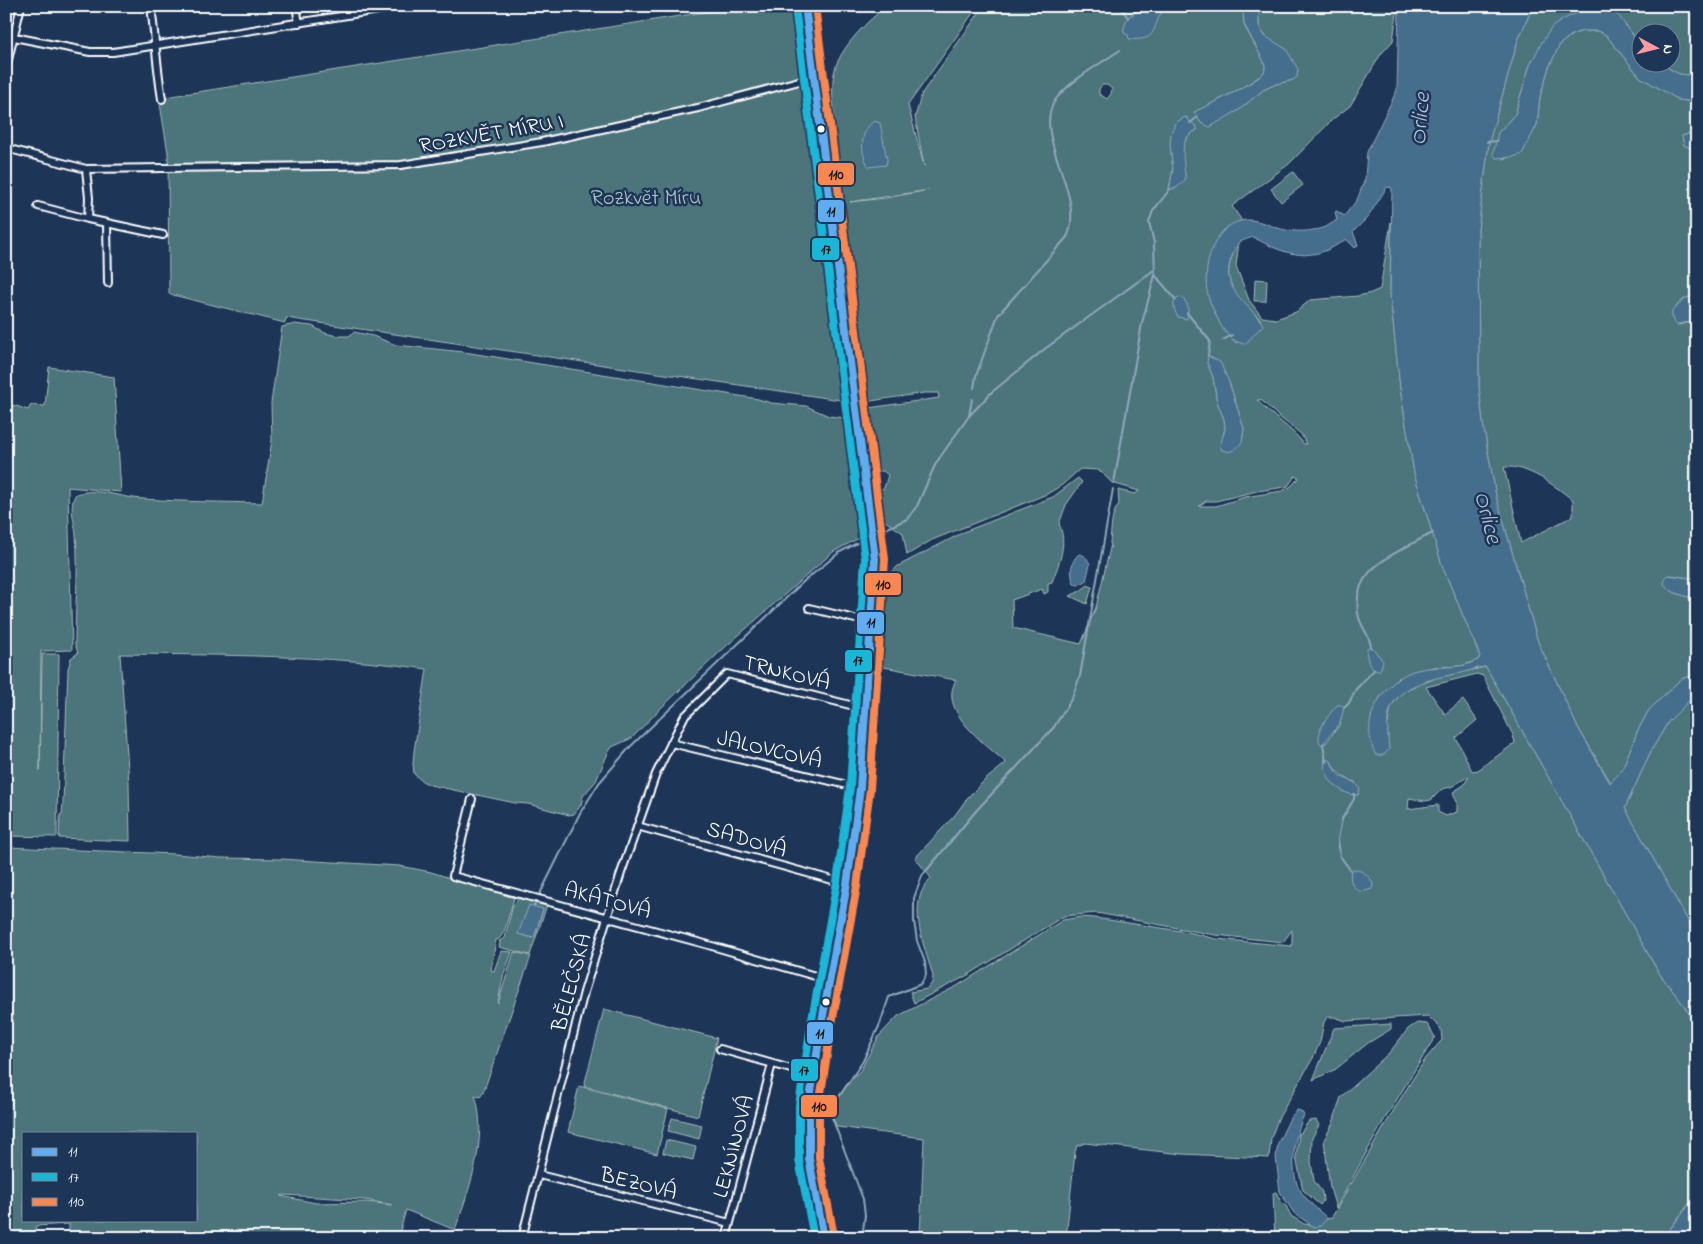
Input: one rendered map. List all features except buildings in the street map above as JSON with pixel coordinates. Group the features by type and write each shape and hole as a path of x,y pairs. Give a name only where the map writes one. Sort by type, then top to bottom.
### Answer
{"street":[{"path":"6,68 21,6"},
{"path":"151,6 156,46 156,65 162,99"},
{"path":"296,6 299,23"},
{"path":"14,36 99,53 156,46 404,6"},
{"path":"805,6 875,559 860,788 847,884 812,1075 808,1131 809,1159 824,1238"},
{"name":"ROZKVĚT MÍRU I","path":"6,148 86,169 401,165 549,140 698,108 814,77"},
{"path":"86,169 89,198 88,218"},
{"path":"38,206 163,235"},
{"path":"108,223 108,283"},
{"path":"809,608 872,623"},
{"name":"TRNKOVÁ","path":"671,743 684,717 727,674 866,709"},
{"name":"JALOVCOVÁ","path":"671,743 860,788"},
{"name":"BĚLEČSKÁ","path":"522,1238 584,992 637,826 656,774 671,743"},
{"name":"AKÁTOVÁ","path":"472,799 453,876 607,917 829,980"},
{"name":"SADOVÁ","path":"637,826 847,884"},
{"path":"720,1049 812,1075"},
{"name":"LEKNÍNOVÁ","path":"726,1238 772,1064"},
{"name":"BEZOVÁ","path":"539,1175 730,1223"}],"green space":[{"name":"Rozkvět Míru","path":"743,6 796,6 804,82 806,83 847,401 286,318 285,323 169,294 168,153 159,98"},
{"path":"886,6 978,6 908,105 924,166 915,117 922,93 984,6 1147,6 1128,17 1156,23 1157,17 1163,8 1161,6 1243,6 1244,25 1264,62 1265,70 1260,76 1243,87 1194,112 1201,123 1239,110 1263,90 1276,84 1293,80 1286,49 1267,37 1260,28 1259,6 1398,6 1393,41 1381,54 1350,106 1333,119 1289,164 1232,206 1242,221 1231,226 1219,236 1209,259 1207,285 1214,310 1220,322 1236,343 1261,320 1243,302 1231,285 1229,266 1239,242 1236,266 1249,300 1262,317 1276,319 1296,312 1310,300 1358,296 1380,289 1391,222 1390,294 1400,388 1414,473 1443,568 1480,656 1478,660 1461,666 1433,667 1398,678 1380,697 1371,717 1388,737 1387,728 1391,707 1403,691 1436,678 1486,667 1659,973 1697,1026 1697,1193 1663,1238 1275,1238 1273,1193 1276,1192 1291,1216 1304,1224 1320,1226 1332,1217 1399,1101 1426,1058 1442,1040 1441,1029 1428,1016 1346,1021 1327,1017 1313,1058 1278,1119 1271,1138 1269,1158 1182,1154 1085,1143 1077,1146 1066,1238 920,1238 924,1138 837,1127 832,1116 835,1102 849,1081 860,1071 879,1036 898,1016 957,986 1063,920 1080,917 1095,918 1188,932 1216,939 1292,946 1292,930 1283,942 1215,935 1097,913 1064,916 968,975 914,1003 910,992 927,989 932,983 933,976 921,934 918,912 922,891 931,878 915,858 955,815 968,797 1006,763 971,731 956,711 952,701 952,691 956,680 884,667 879,644 879,620 890,575 898,566 966,531 1053,497 1078,478 1082,482 1066,505 1059,524 1063,539 1062,553 1052,582 1048,583 1048,592 1044,594 1042,589 1012,600 1013,628 1081,644 1096,607 1111,544 1113,517 1119,504 1118,490 1135,494 1139,491 1112,483 1099,470 1080,469 1062,485 1047,494 932,540 907,555 903,533 879,517 874,490 884,488 888,475 883,471 873,471 865,414 868,408 939,398 938,393 924,393 864,402 840,208 842,203 838,203 829,124 835,122 833,84 837,63 852,40","holes":["1102,85 1107,85 1112,89 1107,99 1099,94 1099,89","1186,117 1197,130 1187,138 1184,144 1182,157 1185,176 1169,189 1173,169 1171,153","929,190 886,198 850,202","1207,363 1229,382 1244,429 1242,442 1223,436 1225,429 1224,419 1217,402 1213,377","1257,400 1261,400 1301,434 1306,444 1263,406","1295,476 1299,478 1290,487 1282,491 1245,497 1216,506 1199,506 1206,501 1216,501 1257,491 1288,486","1477,674 1483,676 1513,735 1515,743 1478,770 1472,771 1456,738 1477,720 1463,700 1445,714 1426,687","1324,722 1341,723 1325,744","1331,761 1340,775 1355,782 1358,795 1354,795 1336,786","1469,776 1464,785 1453,792 1457,802 1457,812 1446,816 1438,812 1438,805 1408,809 1409,798 1425,801 1431,800 1442,789 1451,787"]},
{"path":"1533,6 1697,6 1697,76 1675,72 1680,72 1680,22 1630,22 1630,31 1626,25 1605,11 1573,34 1583,31 1597,31 1606,35 1630,65 1630,72 1636,72 1640,77 1679,100 1688,101 1697,107 1697,129 1695,132 1682,136 1684,145 1697,151 1697,293 1678,304 1672,316 1678,325 1697,321 1697,579 1670,575 1664,584 1683,596 1697,599 1697,674 1681,679 1649,710 1638,730 1622,770 1611,783 1576,724 1538,642 1496,496 1483,424 1479,386 1478,229 1489,142 1518,40","holes":["1572,35 1560,44 1549,67 1540,97 1537,125 1522,153 1503,159 1498,133 1515,114 1530,65","1504,467 1522,469 1541,478 1573,500 1573,516 1521,543"]},
{"path":"1293,172 1303,185 1281,202 1271,189"},
{"path":"1255,279 1267,280 1266,301 1254,301"},
{"path":"295,324 312,326 325,333 337,336 349,336 354,332 373,336 396,345 464,352 758,399 771,403 806,406 829,416 846,418 853,485 851,496 856,502 860,535 857,539 833,552 722,650 632,738 612,747 596,781 583,796 581,805 574,814 569,815 528,804 430,785 414,774 414,751 427,669 313,658 120,654 129,783 130,841 59,838 60,815 62,814 63,804 68,669 71,658 78,653 75,644 76,535 72,509 76,494 102,492 143,499 262,503 272,440 271,403 282,327"},
{"path":"49,367 114,377 121,492 68,487 72,650 41,651 40,771 42,654 59,654 57,837 6,836 6,431 13,405 28,410 31,405 45,406"},
{"path":"1088,585 1092,587 1087,604 1070,596 1080,591"},
{"path":"1697,697 1697,937 1625,808 1651,751 1668,722 1692,698"},
{"path":"6,847 400,866 431,872 514,898 504,932 496,940 491,970 494,971 501,951 512,952 503,977 498,1003 514,952 531,956 483,1093 480,1097 475,1095 479,1112 479,1146 476,1164 455,1230 406,1210 398,1238 372,1233 378,1238 69,1238 69,1224 36,1226 32,1238 6,1238","holes":["281,1196 366,1200 392,1205 367,1202 316,1203"]},
{"path":"519,898 547,905 530,955 499,947 499,941 505,938 513,905","holes":["543,909 534,938 519,934"]},
{"path":"604,1009 717,1038 698,1116 584,1086"},
{"path":"1417,1023 1427,1024 1435,1037 1383,1122 1336,1208 1330,1188 1324,1140 1333,1123 1341,1097 1389,1053 1408,1029"},
{"path":"1391,1024 1391,1029 1368,1043 1336,1069 1313,1080 1334,1028"},
{"path":"579,1086 668,1109 657,1154 568,1132"},
{"path":"672,1118 702,1125 699,1139 668,1131"},
{"path":"1316,1120 1319,1125 1312,1138 1311,1162 1314,1181 1322,1192 1323,1201 1320,1205 1303,1190 1296,1157 1299,1135 1309,1121"},
{"path":"666,1140 696,1147 693,1160 663,1153"}],"water":[{"path":"1147,6 1161,6 1164,8 1153,31 1146,38 1129,39 1128,35 1124,33 1128,17"},
{"path":"1243,6 1259,6 1259,25 1263,35 1286,49 1298,69 1297,77 1263,90 1239,110 1210,127 1201,123 1194,112 1243,87 1260,76 1265,70 1264,62 1244,24"},
{"name":"Orlice","path":"1399,6 1533,6 1518,40 1489,142 1478,229 1479,386 1483,424 1496,496 1538,642 1576,724 1610,783 1622,770 1638,730 1649,710 1681,679 1697,674 1697,697 1692,698 1668,722 1651,751 1625,808 1697,937 1697,1026 1659,973 1486,667 1435,678 1405,691 1391,707 1388,718 1389,749 1385,754 1376,755 1372,746 1370,729 1374,710 1385,691 1399,678 1423,669 1464,665 1478,660 1480,656 1443,568 1414,473 1400,388 1390,294 1392,188 1387,187 1368,217 1353,232 1358,245 1355,248 1346,239 1322,252 1300,254 1288,253 1253,237 1239,242 1230,262 1229,279 1236,294 1263,325 1245,344 1239,343 1226,333 1208,297 1207,269 1213,246 1219,236 1236,222 1257,221 1291,231 1308,231 1327,226 1337,220 1335,212 1337,211 1344,216 1357,200 1365,179 1367,152 1397,90"},
{"path":"1581,11 1606,11 1618,15 1630,31 1630,65 1606,35 1597,31 1583,31 1573,34 1560,44 1549,67 1540,97 1537,125 1522,154 1513,157 1496,158 1493,154 1498,133 1515,114 1530,65 1552,27"},
{"path":"1636,72 1675,72 1697,76 1697,107 1688,101 1679,100 1640,77"},
{"path":"1185,117 1197,127 1197,130 1190,134 1184,146 1185,181 1176,188 1169,190 1173,169 1170,145 1171,134 1175,123"},
{"path":"874,121 880,123 887,160 886,165 869,167 862,143 866,131"},
{"path":"1697,129 1697,151 1684,145 1682,136 1695,132"},
{"path":"1697,293 1697,321 1676,324 1672,311 1685,299"},
{"path":"1180,297 1188,306 1187,319 1178,317 1175,310 1176,298"},
{"path":"1208,356 1220,362 1229,382 1244,429 1242,442 1236,449 1231,451 1222,450 1220,446 1225,429 1224,419 1217,402 1213,377 1207,363"},
{"path":"1079,554 1086,557 1090,564 1086,581 1078,585 1074,584 1071,572 1072,564"},
{"path":"1667,575 1697,579 1697,599 1679,594 1667,587 1664,584"},
{"path":"1371,646 1383,661 1379,671 1372,668 1368,662 1367,648"},
{"path":"1337,705 1344,707 1340,723 1322,745 1319,741 1320,731 1324,722"},
{"path":"1325,759 1331,761 1334,769 1340,776 1357,785 1360,791 1358,795 1339,789 1329,779 1326,772"},
{"path":"1353,869 1368,876 1373,884 1372,889 1362,892 1352,884 1350,878 1351,870"},
{"path":"529,905 543,909 534,938 518,934"},
{"path":"1297,1110 1301,1111 1304,1115 1294,1149 1295,1176 1302,1193 1327,1219 1320,1226 1314,1227 1294,1213 1280,1192 1276,1157 1278,1143 1290,1118"},
{"path":"1697,1193 1697,1238 1663,1238 1694,1199"}],"waterway":[{"path":"1120,6 1128,18"},
{"path":"1163,8 1170,6"},
{"path":"974,388 976,376 998,315 1067,237 1071,220 1070,203 1053,147 1050,129 1050,113 1056,99 1070,85 1120,50"},
{"path":"1190,123 1198,117"},
{"path":"1487,142 1497,141"},
{"path":"1114,483 1142,323 1155,275 1154,243 1149,222 1153,211 1170,189"},
{"path":"879,532 907,519 917,506 936,463 969,416 992,392 1046,348 1154,270"},
{"path":"1155,275 1176,300"},
{"path":"1187,313 1210,341 1208,356"},
{"path":"1223,340 1232,335"},
{"path":"969,416 972,399"},
{"path":"862,1238 865,1215 863,1199 831,1115 831,1109 863,1061 880,1024 889,997 921,984 926,975 925,962 917,941 914,921 914,898 922,876 975,812 1054,727 1072,698 1080,676 1113,489"},
{"path":"1371,648 1358,613 1358,600 1364,580 1386,558 1433,533"},
{"path":"534,906 580,813 599,783 630,747 803,582 840,552 861,541"},
{"path":"1344,708 1349,703 1356,689 1374,670"},
{"path":"1323,744 1326,762"},
{"path":"1351,871 1340,856 1338,839 1342,819 1354,799 1354,794"}],"transit line":[{"name":"11","path":"805,6 875,559 860,788 847,884 809,1105 809,1159 824,1238"},
{"name":"110","path":"815,6 885,559 870,789 857,886 819,1106 819,1158 834,1236"},
{"name":"17","path":"795,7 865,559 850,787 837,882 811,1025 799,1105 799,1160 814,1238"}]}
